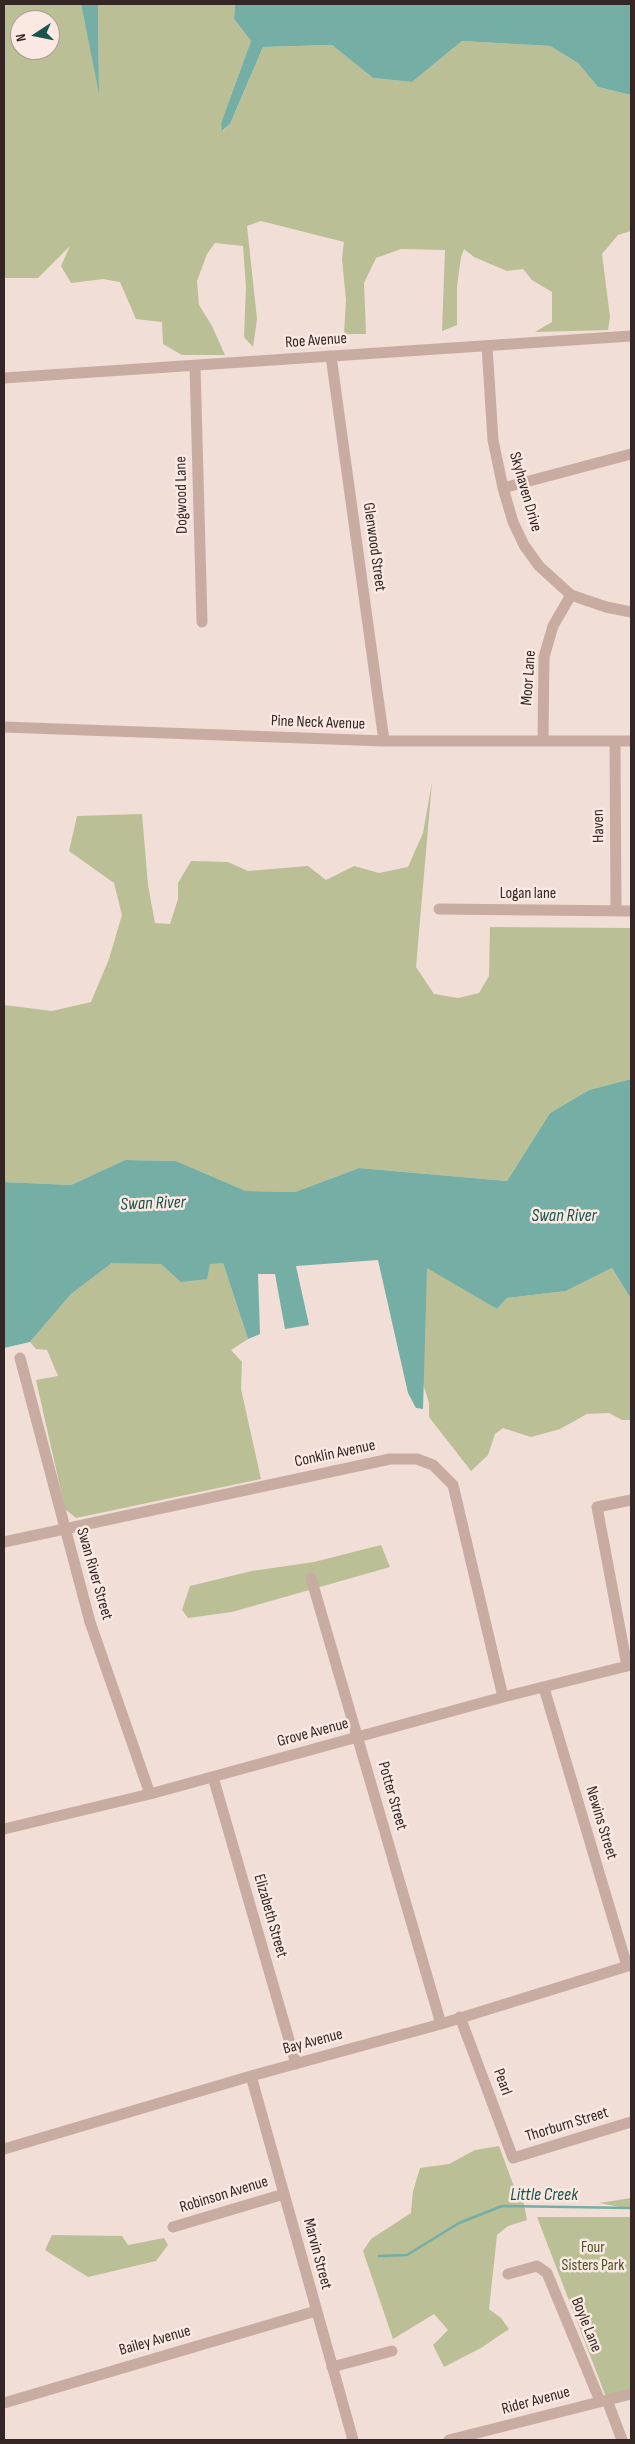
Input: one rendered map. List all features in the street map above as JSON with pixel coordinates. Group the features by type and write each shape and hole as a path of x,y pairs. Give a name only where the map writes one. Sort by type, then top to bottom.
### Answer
{"street":[{"name":"Roe Avenue","path":"4,378 631,336"},
{"name":"Skyhaven Drive","path":"487,346 493,440 513,522 524,545 539,566 571,594 606,607 631,612"},
{"name":"Glenwood Street","path":"331,356 384,741"},
{"name":"Dogwood Lane","path":"195,366 202,622"},
{"path":"504,488 631,454"},
{"name":"Moor Lane","path":"543,740 544,657 553,626 571,594"},
{"name":"Pine Neck Avenue","path":"4,727 384,741 631,741"},
{"name":"Haven","path":"615,741 616,911"},
{"name":"Logan lane","path":"439,909 631,911"},
{"name":"Swan River Street","path":"20,1358 64,1530 90,1622 150,1794"},
{"name":"Conklin Avenue","path":"4,1542 390,1459 417,1460 433,1466 454,1486 502,1697"},
{"path":"629,1666 598,1507 631,1500"},
{"name":"Potter Street","path":"312,1578 441,2024"},
{"name":"Grove Avenue","path":"4,1829 213,1778 502,1697 629,1666"},
{"name":"Newins Street","path":"544,1688 629,1966"},
{"name":"Elizabeth Street","path":"213,1778 296,2064"},
{"name":"Bay Avenue","path":"4,2149 251,2076 441,2024 629,1966"},
{"name":"Pearl","path":"460,2017 513,2158"},
{"name":"Marvin Street","path":"251,2076 353,2440"},
{"name":"Thorburn Street","path":"513,2158 631,2122"},
{"name":"Robinson Avenue","path":"173,2227 284,2194"},
{"name":"Boyle Lane","path":"508,2274 537,2266 547,2273 603,2401"},
{"name":"Bailey Avenue","path":"4,2403 316,2311"},
{"path":"332,2367 392,2352"},
{"name":"Rider Avenue","path":"449,2440 631,2394"},
{"path":"603,2401 622,2440"}],"green space":[{"path":"4,4 81,4 99,89 98,4 235,4 234,19 251,41 221,123 223,131 230,124 263,47 332,45 373,78 412,82 462,41 550,46 578,63 598,87 631,95 631,231 618,235 602,254 610,317 608,330 535,332 552,322 552,292 532,280 523,269 507,271 474,257 464,249 457,286 457,325 442,331 445,250 401,249 376,258 364,283 366,334 344,334 346,300 342,259 344,242 261,221 247,226 257,319 253,347 244,337 246,287 243,246 215,243 207,254 197,281 199,305 212,326 225,355 182,355 163,344 162,322 136,319 120,282 103,279 71,283 61,266 70,246 38,278 4,278"},
{"path":"432,782 416,967 434,994 458,998 479,993 489,976 490,927 631,928 631,1079 589,1090 550,1113 507,1181 359,1168 295,1192 246,1191 176,1161 125,1160 71,1185 4,1182 4,1005 52,1011 91,1002 109,959 122,915 114,883 69,851 77,816 142,814 148,885 155,923 170,924 178,899 178,883 191,861 228,862 248,871 308,866 326,880 354,866 379,873 408,867 423,833"},
{"path":"112,1263 223,1263 248,1339 231,1350 242,1362 241,1389 261,1479 76,1518 65,1509 36,1380 58,1376 47,1350 36,1349 30,1342 71,1294"},
{"path":"427,1267 497,1309 507,1298 566,1291 612,1268 631,1299 631,1420 622,1420 609,1413 587,1414 560,1429 531,1437 503,1428 495,1434 488,1455 471,1471 429,1417 429,1403 422,1381"},
{"path":"381,1545 390,1567 232,1612 188,1618 182,1610 190,1586 252,1571 314,1562"},
{"path":"499,2146 513,2184 522,2194 527,2220 508,2226 497,2235 489,2309 501,2318 509,2329 481,2348 444,2367 433,2345 448,2330 434,2314 393,2339 363,2251 371,2239 411,2213 413,2191 420,2168 449,2164 475,2150"},
{"path":"631,2198 631,2209 599,2203"},
{"name":"Four Sisters Park","path":"537,2217 631,2217 631,2390 606,2397"},
{"path":"52,2235 122,2236 128,2245 164,2238 168,2245 156,2261 88,2277 45,2250"}],"water":[{"path":"81,4 98,4 99,93"},
{"path":"235,4 631,4 631,95 598,87 578,63 550,46 462,41 412,82 373,78 332,45 263,47 230,124 222,131 221,123 251,41 234,19"},
{"name":"Swan River","path":"631,1079 631,1299 612,1268 566,1291 507,1298 497,1309 427,1268 423,1409 416,1408 408,1393 378,1260 296,1266 309,1325 285,1329 275,1274 258,1274 260,1334 248,1339 223,1263 210,1264 207,1279 181,1282 161,1264 112,1263 71,1294 30,1342 4,1348 4,1182 71,1185 125,1160 176,1161 246,1191 295,1192 359,1168 507,1181 550,1113 589,1090"}],"waterway":[{"name":"Little Creek","path":"379,2256 407,2255 459,2223 502,2206 631,2208"}]}
